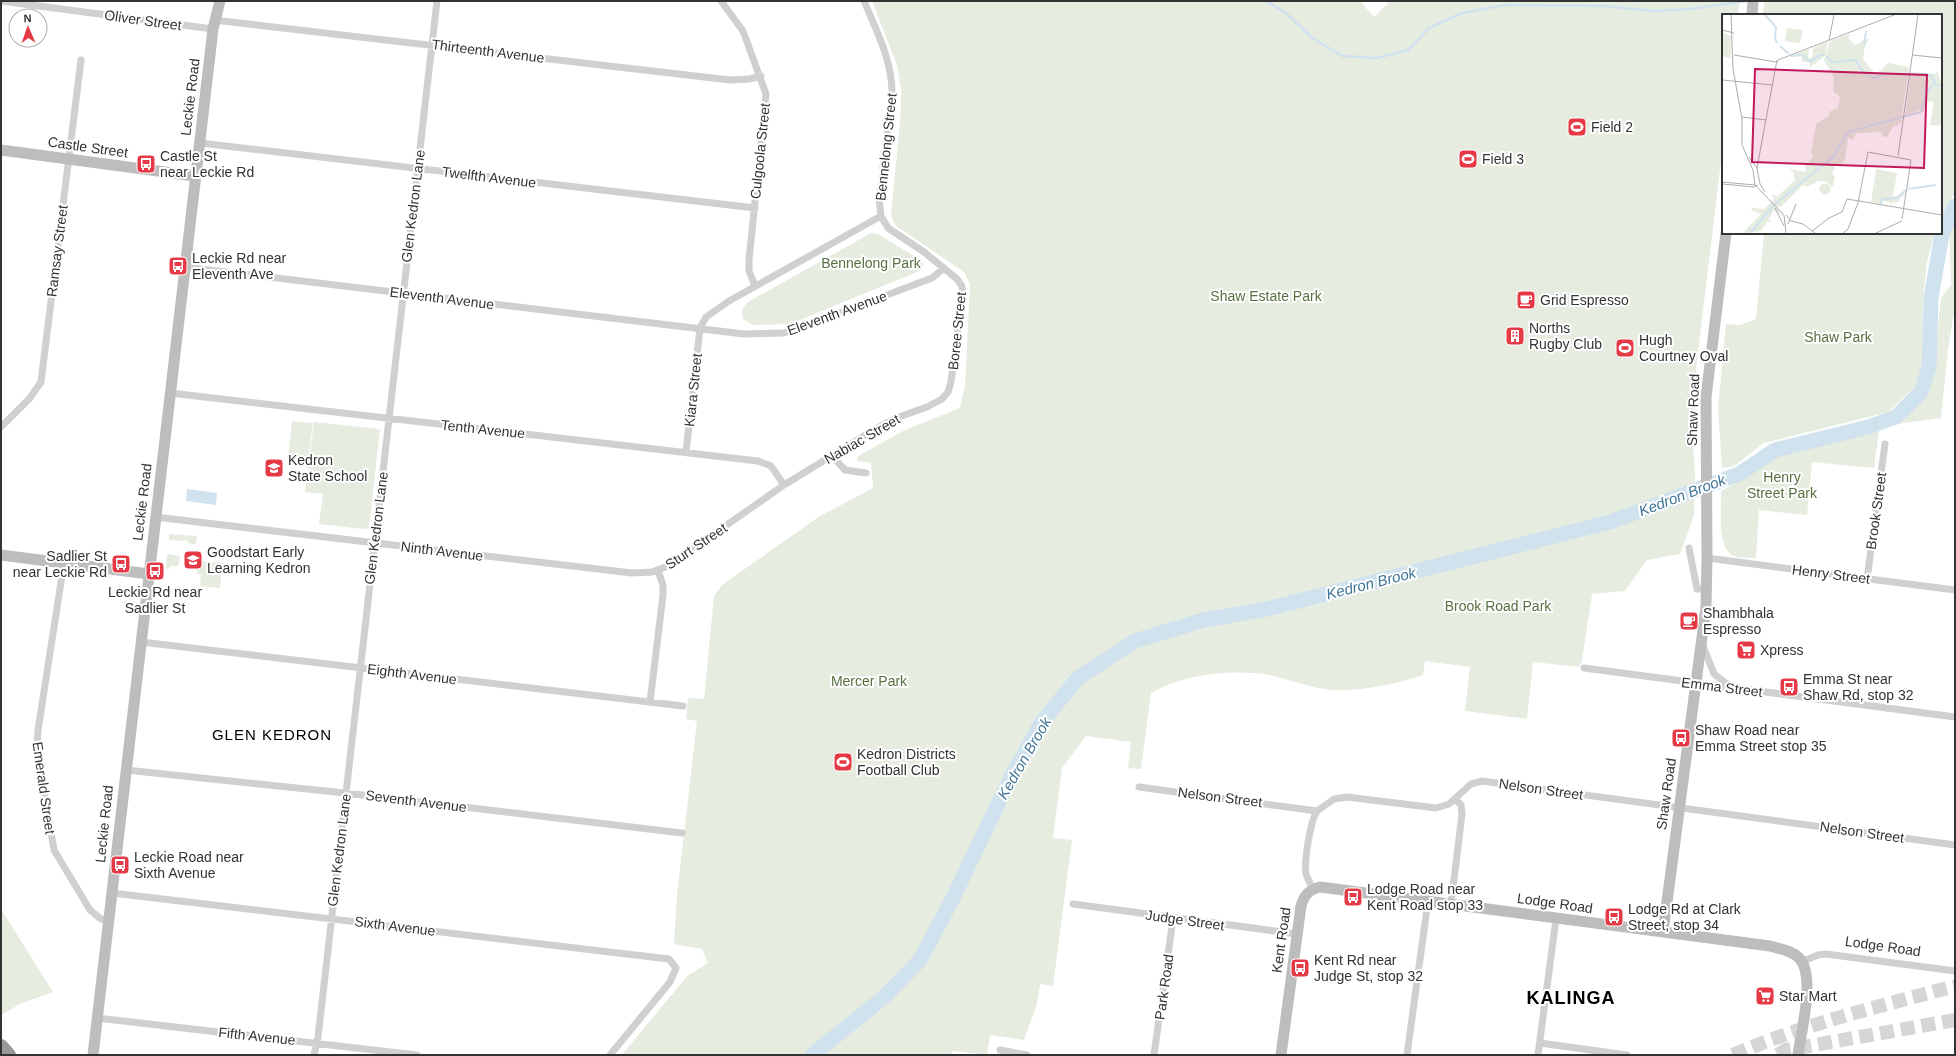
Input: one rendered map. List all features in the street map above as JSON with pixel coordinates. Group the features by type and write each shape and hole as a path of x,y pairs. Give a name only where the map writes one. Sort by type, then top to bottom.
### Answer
{"highway":[{"path":"1,1046 9,1055"}],"street":[{"name":"Oliver Street","path":"1,1 214,25"},
{"name":"Leckie Road","path":"93,1055 195,176 214,25 220,1"},
{"name":"Glen Kedron Lane","path":"314,1055 318,1037 437,1"},
{"name":"Culgoola Street","path":"721,1 743,31 761,76 766,94 748,266 755,286"},
{"name":"Bennelong Street","path":"864,1 888,58 893,85 879,199 881,216 888,228 944,268"},
{"path":"1752,14 1754,1"},
{"name":"Thirteenth Avenue","path":"214,25 432,45 730,80 749,79 761,76"},
{"name":"Ramsay Street","path":"1,427 30,398 40,382 81,60"},
{"name":"Twelfth Avenue","path":"200,143 754,208"},
{"name":"Castle Street","path":"1,150 195,176"},
{"path":"700,328 703,320 714,311 755,286 881,216"},
{"name":"Shaw Road","path":"1663,932 1702,640 1707,589 1706,397 1726,234"},
{"name":"Eleventh Avenue","path":"185,267 744,334 790,331 840,314 932,278 944,268"},
{"name":"Boree Street","path":"942,399 948,392 951,382 962,289 959,281 944,268"},
{"name":"Kiara Street","path":"686,452 700,328"},
{"name":"Tenth Avenue","path":"170,393 762,462 771,466 784,485"},
{"name":"Nabiac Street","path":"784,485 896,418 927,407 942,399"},
{"name":"Brook Street","path":"1867,579 1885,444"},
{"path":"832,456 845,470 866,473"},
{"name":"Sturt Street","path":"650,702 663,595 663,585 658,571 674,562 784,485"},
{"name":"Ninth Avenue","path":"155,518 632,573 658,571"},
{"path":"1688,548 1697,589 1707,589"},
{"path":"1,555 149,574"},
{"name":"Henry Street","path":"1707,558 1955,590"},
{"name":"Emerald Street","path":"64,563 38,730 37,748 54,850 90,910 101,919 109,921"},
{"path":"1702,640 1704,652 1714,674 1733,688"},
{"name":"Eighth Avenue","path":"141,642 683,706"},
{"name":"Emma Street","path":"1584,668 1955,717"},
{"name":"Seventh Avenue","path":"126,770 345,793 682,834"},
{"name":"Nelson Street","path":"1139,787 1317,811 1334,799 1341,797 1436,808 1449,804 1471,784 1482,782 1955,844"},
{"path":"1451,904 1462,814 1461,805 1455,799"},
{"path":"1313,889 1306,872 1306,864 1312,823 1317,811"},
{"name":"Lodge Road","path":"1313,889 1327,888 1770,946 1790,952 1802,962 1818,955 1826,954 1955,971"},
{"name":"Kent Road","path":"1281,1055 1303,899 1313,889"},
{"name":"Sixth Avenue","path":"112,893 658,956 669,959 674,965 675,973 670,982 610,1055"},
{"path":"1408,1055 1428,901"},
{"name":"Judge Street","path":"1073,904 1173,919 1297,934"},
{"name":"Park Road","path":"1154,1055 1173,919"},
{"path":"1538,1055 1556,919"},
{"path":"1798,1055 1807,993 1807,977 1802,962"},
{"name":"Fifth Avenue","path":"98,1018 316,1042 417,1055"},
{"path":"1540,1043 1628,1055"},
{"path":"1000,1050 1027,1055"}],"green space":[{"name":"Shaw Estate Park","path":"872,1 1360,1 1374,17 1390,1 1740,1 1738,14 1722,14 1722,153 1696,369 1693,442 1695,474 1694,515 1680,554 1647,560 1625,591 1592,594 1582,661 1579,667 1533,662 1527,719 1465,711 1470,667 1425,661 1423,675 1390,684 1345,690 1334,690 1309,686 1269,675 1254,673 1223,673 1193,677 1178,681 1151,693 1141,769 1128,768 1131,742 1086,736 1062,768 1053,838 1072,840 1053,986 1040,984 1037,1004 1024,1040 990,1035 987,1055 952,1051 951,1055 622,1055 687,976 708,963 702,949 674,944 677,895 697,721 686,719 688,698 704,699 714,596 722,585 820,516 873,488 871,463 857,461 858,456 905,430 960,408 965,386 970,284 964,272 896,226 891,216 901,110 901,89 897,65"},
{"path":"1765,1 1955,1 1955,193 1942,215 1942,14 1762,14"},
{"path":"1955,214 1955,306 1948,350 1941,418 1897,424 1926,393 1934,363 1941,298 1951,285 1949,225"},
{"name":"Bennelong Park","path":"871,233 878,234 922,261 922,270 790,324 753,325 743,319 742,310 748,302"},
{"name":"Shaw Park","path":"1764,234 1935,234 1927,261 1923,301 1922,366 1914,388 1888,412 1764,443 1734,466 1722,468 1718,408 1726,324 1740,325 1756,319"},
{"path":"292,421 313,423 308,461 288,459"},
{"path":"314,422 380,429 369,528 363,529 319,524 323,494 305,492"},
{"name":"Henry Street Park","path":"1879,431 1874,468 1812,462 1807,515 1759,510 1756,558 1736,557 1728,552 1722,536 1721,491 1742,480 1778,455"},
{"path":"169,534 197,536 196,544 189,544 188,541 185,540 169,540"},
{"path":"167,554 180,556 178,566 170,566 169,569 166,569"},
{"path":"198,561 223,563 220,588 200,586 201,574 197,573"},
{"path":"1,909 53,992 20,1004 1,1015"}],"water":[{"path":"187,489 217,493 216,505 186,501"}],"waterway":[{"path":"1265,1 1285,12 1311,37 1342,56 1377,58 1408,50 1429,28 1462,13 1505,5 1604,6 1653,11 1690,9 1746,1"},
{"name":"Kedron Brook","path":"812,1055 883,998 920,960 953,898 1009,781 1041,723 1078,678 1135,641 1204,620 1267,609 1610,522 1739,474 1775,450 1868,427 1896,417 1921,392 1929,367 1931,298 1942,234 1955,206"}],"tunnel":[{"path":"1733,1055 1815,1025 1871,1008 1955,986"},
{"path":"1778,1055 1786,1050 1955,1020"}],"place":[{"name":"Field 2","path":"1577,127"},
{"name":"Field 3","path":"1468,159"},
{"name":"Castle St near Leckie Rd","path":"146,164"},
{"name":"Leckie Rd near Eleventh Ave","path":"178,266"},
{"name":"Grid Espresso","path":"1526,300"},
{"name":"Norths Rugby Club","path":"1515,336"},
{"name":"Hugh Courtney Oval","path":"1625,348"},
{"name":"Kedron State School","path":"274,468"},
{"name":"Goodstart Early Learning Kedron","path":"193,560"},
{"name":"Sadlier St near Leckie Rd","path":"121,564"},
{"name":"Leckie Rd near Sadlier St","path":"155,571"},
{"name":"Shambhala Espresso","path":"1689,621"},
{"name":"Xpress","path":"1746,650"},
{"name":"Emma St near Shaw Rd, stop 32","path":"1789,687"},
{"name":"Shaw Road near Emma Street stop 35","path":"1681,738"},
{"name":"Kedron Districts Football Club","path":"843,762"},
{"name":"Leckie Road near Sixth Avenue","path":"120,865"},
{"name":"Lodge Road near Kent Road stop 33","path":"1353,897"},
{"name":"Lodge Rd at Clark Street, stop 34","path":"1614,917"},
{"name":"Kent Rd near Judge St, stop 32","path":"1300,968"},
{"name":"Star Mart","path":"1765,996"}],"district":[{"name":"GLEN KEDRON","path":"272,734"},
{"name":"KALINGA","path":"1571,998"}],"park label":[{"name":"Brook Road Park","path":"1498,606"},
{"name":"Mercer Park","path":"869,681"}]}
